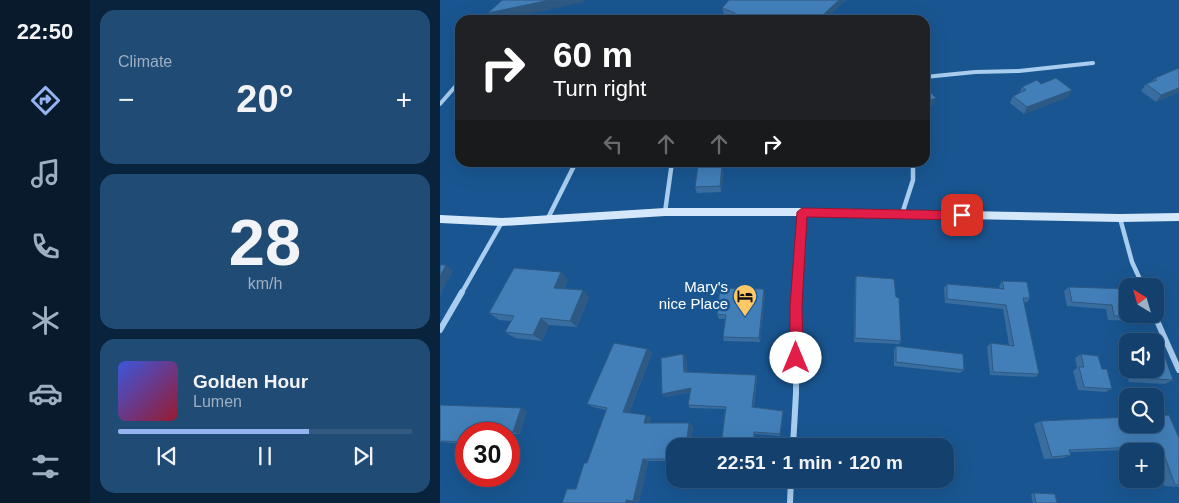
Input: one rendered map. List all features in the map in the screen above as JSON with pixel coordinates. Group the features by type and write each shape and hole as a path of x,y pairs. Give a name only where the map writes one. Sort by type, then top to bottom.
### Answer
{"main road":[{"path":"440,219 502,222 666,212 802,212 1120,218 1179,217"}],"street":[{"path":"930,76 975,72 1019,71 1093,63"},
{"path":"440,104 455,87"},
{"path":"547,220 574,167"},
{"path":"666,212 671,167"},
{"path":"902,214 913,180 913,167"},
{"path":"793,438 796,393 796,306 802,212"},
{"path":"1120,218 1132,262 1139,278"},
{"path":"440,330 502,222"},
{"path":"1158,323 1179,370"},
{"path":"790,503 791,488"}],"building":[{"path":"502,0 550,0 488,13"},
{"path":"729,0 839,0 823,15 735,15 735,13 722,8"},
{"path":"1179,68 1179,88 1161,95 1146,84 1157,80 1155,78"},
{"path":"1056,78 1072,90 1027,107 1013,96 1026,90 1022,87 1037,80 1041,84"},
{"path":"930,92 936,98 930,100"},
{"path":"698,167 722,167 720,186 695,187"},
{"path":"440,265 446,265 440,277"},
{"path":"514,268 561,272 554,288 583,290 570,321 541,318 533,335 505,332 514,316 489,313"},
{"path":"856,276 894,279 896,297 899,298 901,341 855,338"},
{"path":"1002,281 1027,282 1030,298 1023,298 1039,374 993,372 991,343 1014,346 1006,305 947,299 947,284 1004,289"},
{"path":"1069,287 1119,289 1119,316 1114,316 1112,305 1072,302"},
{"name":"Mary's nice Place","path":"720,288 764,289 759,338 723,337 726,315 717,314"},
{"path":"614,343 647,349 623,412 646,415 644,423 689,423 687,438 666,438 666,459 643,459 633,501 626,500 626,503 562,503 567,489 576,489 584,463 587,463 607,408 587,404"},
{"path":"896,346 963,354 964,370 896,362"},
{"path":"683,354 684,372 756,375 752,407 783,411 780,434 754,432 754,438 722,438 726,407 688,405 691,388 662,394 661,358"},
{"path":"1081,354 1098,356 1102,369 1107,369 1112,389 1084,387 1079,367 1084,367"},
{"path":"1164,354 1173,380 1137,378 1164,378"},
{"path":"440,405 521,408 516,422 455,422 455,442 440,441"},
{"path":"1164,415 1169,415 1179,438 1179,485 1175,485 1164,454 1164,443 1119,443 1119,448 1069,450 1071,455 1052,457 1041,421 1119,417 1119,433 1164,433"},
{"path":"1034,493 1055,494 1057,503 1036,503"}],"place":[{"name":"Mary's nice Place","path":"745,317"}],"route":[{"path":"796,358 796,306 802,212 962,215"}]}
